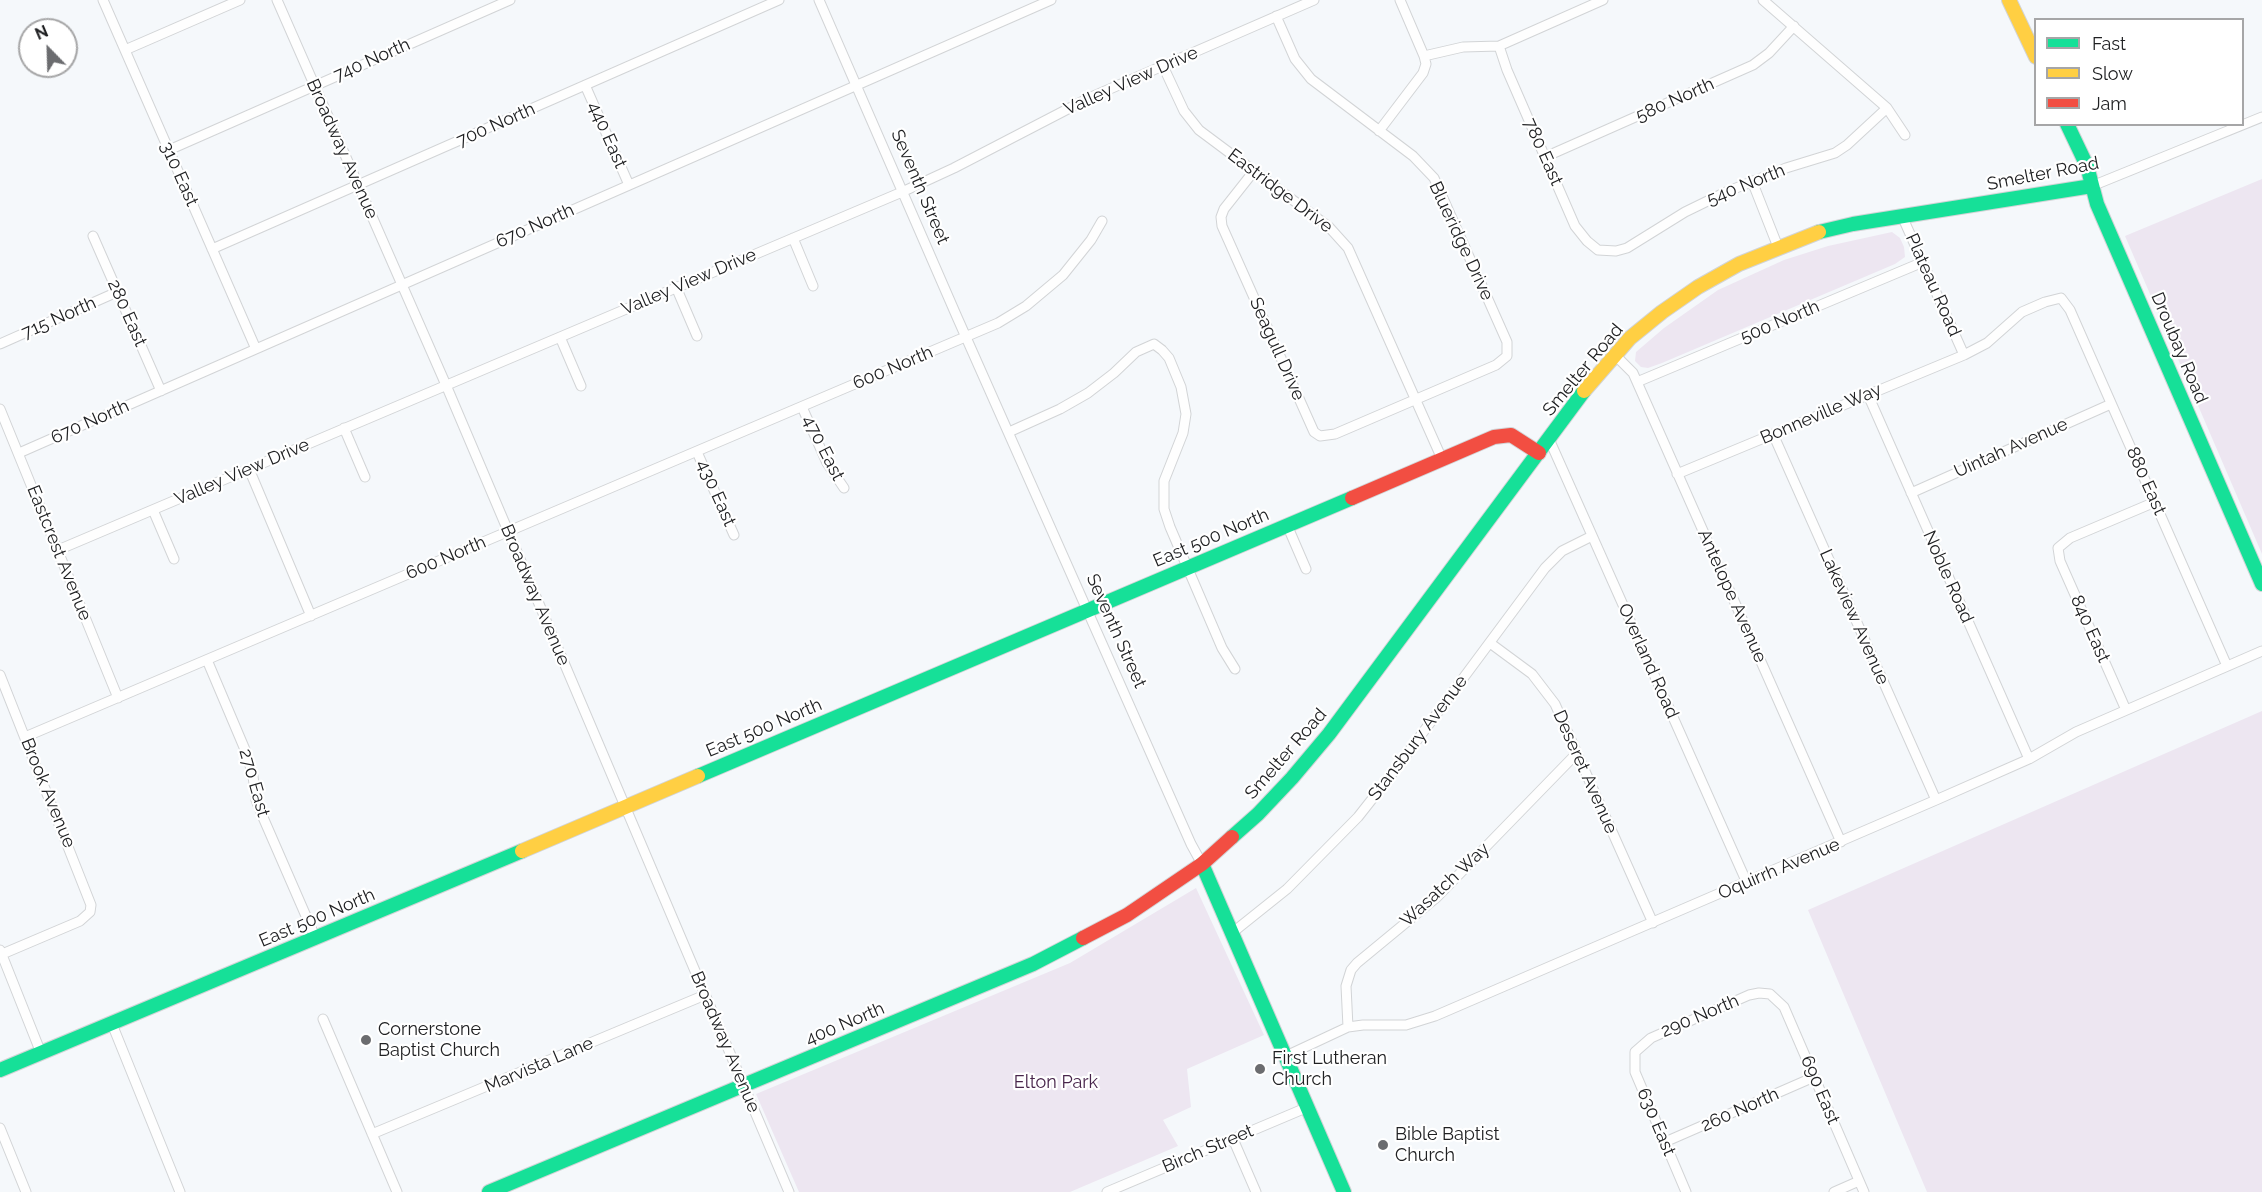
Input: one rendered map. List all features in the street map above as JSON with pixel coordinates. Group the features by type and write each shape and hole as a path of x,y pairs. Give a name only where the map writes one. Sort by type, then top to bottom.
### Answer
{"street":[{"name":"310 East","path":"103,0 256,349"},
{"path":"125,51 240,0"},
{"name":"Broadway Avenue","path":"277,0 446,385 789,1192"},
{"name":"740 North","path":"169,150 510,0"},
{"name":"700 North","path":"212,249 780,0"},
{"name":"Seventh Street","path":"819,0 1087,610 1202,864 1344,1192"},
{"name":"670 North","path":"19,453 1051,0"},
{"name":"Valley View Drive","path":"58,550 902,192 954,168 1089,98 1314,0"},
{"path":"1379,131 1423,73 1426,64 1400,0"},
{"path":"1424,56 1462,47 1499,46 1603,0"},
{"path":"1763,0 1887,108 1905,135"},
{"path":"2009,0 2034,53"},
{"name":"Blueridge Drive","path":"1276,16 1295,59 1305,73 1317,85 1419,161 1438,185 1508,342 1507,356 1496,365 1416,399"},
{"name":"580 North","path":"1545,157 1753,65 1769,53 1794,26"},
{"name":"780 East","path":"1499,46 1507,70 1575,226 1598,250"},
{"name":"Eastridge Drive","path":"1164,66 1184,111 1193,125 1329,227 1348,248 1442,459"},
{"name":"440 East","path":"585,85 629,185"},
{"name":"540 North","path":"1598,250 1616,251 1627,248 1685,212 1752,181 1835,153 1847,145 1887,108"},
{"name":"Smelter Road","path":"2244,124 2262,117"},
{"name":"Droubay Road","path":"2068,126 2086,166 2097,204 2262,584"},
{"name":"Smelter Road","path":"1202,864 1258,814 1329,734 1595,377 1630,338 1662,312 1698,287 1739,264 1809,235 1853,224 2092,186 2240,126"},
{"name":"Seagull Drive","path":"1254,171 1224,209 1221,217 1222,226 1314,432 1320,436 1335,434 1416,399"},
{"path":"1752,181 1778,247"},
{"name":"Plateau Road","path":"1902,216 1964,354"},
{"name":"600 North","path":"25,737 966,337 1012,315 1046,291 1074,263 1102,221"},
{"name":"280 East","path":"93,236 161,390"},
{"path":"793,238 813,286"},
{"name":"500 North","path":"1637,382 1923,262"},
{"path":"676,287 698,336"},
{"name":"715 North","path":"0,344 117,292"},
{"name":"Bonneville Way","path":"1677,474 1988,343 2022,312 2061,298"},
{"name":"880 East","path":"2061,298 2070,310 2227,666"},
{"path":"560,337 581,386"},
{"path":"1009,432 1060,409 1088,393 1136,352 1154,344 1169,358 1184,396 1185,424 1180,442 1166,472 1163,500 1166,518 1222,648 1235,669"},
{"name":"Antelope Avenue","path":"1615,355 1633,373 1841,842"},
{"name":"Noble Road","path":"1868,394 2029,759"},
{"name":"Uintah Avenue","path":"1911,492 2111,404"},
{"name":"470 East","path":"802,407 827,463 844,488"},
{"name":"Eastcrest Avenue","path":"0,409 118,698"},
{"path":"344,428 365,477"},
{"name":"East 500 North","path":"0,1070 316,939 1504,434 1511,435 1539,453"},
{"name":"Lakeview Avenue","path":"1773,434 1936,800"},
{"name":"Overland Road","path":"1549,439 1747,883"},
{"name":"430 East","path":"697,452 734,535"},
{"path":"249,469 311,616"},
{"name":"840 East","path":"2126,710 2060,561 2058,548 2070,538 2155,502"},
{"path":"153,510 174,559"},
{"path":"1287,525 1306,569"},
{"name":"Stansbury Avenue","path":"1232,933 1287,889 1358,817 1550,562 1568,547 1592,536"},
{"name":"Deseret Avenue","path":"1490,643 1524,668 1545,689 1555,704 1653,923"},
{"name":"Oquirrh Avenue","path":"1286,1056 1348,1027 1395,1026 1422,1022 2029,759 2076,732 2262,651"},
{"name":"270 East","path":"207,660 246,752 262,815 316,939"},
{"name":"Brook Avenue","path":"0,675 90,899 90,912 80,921 0,953"},
{"name":"Wasatch Way","path":"1348,1027 1346,986 1351,970 1437,897 1577,753"},
{"name":"400 North","path":"489,1192 1044,959 1127,915 1202,864"},
{"path":"0,953 41,1053"},
{"name":"290 North","path":"1635,1052 1651,1038 1749,995 1770,993"},
{"name":"690 East","path":"1770,993 1784,1007 1864,1192"},
{"name":"Marvista Lane","path":"372,1134 705,995"},
{"path":"323,1019 397,1192"},
{"path":"112,1024 180,1192"},
{"name":"630 East","path":"1635,1052 1635,1072 1686,1192"},
{"name":"260 North","path":"1665,1142 1814,1077"},
{"name":"Birch Street","path":"1107,1192 1308,1107"},
{"path":"0,1128 26,1192"},
{"path":"1233,1139 1256,1192"},
{"path":"1834,1192 1859,1181"}],"green space":[{"path":"2262,179 2262,554 2125,236"},
{"path":"1892,232 1900,238 1905,257 1895,264 1662,363 1648,368 1641,367 1635,361 1636,352 1664,328 1718,290 1784,260 1828,246"},
{"path":"2262,711 2262,1192 1927,1192 1808,910"},
{"name":"Elton Park","path":"1196,888 1264,1035 1187,1069 1191,1107 1163,1120 1178,1146 1070,1192 799,1192 756,1094 1070,963"}],"traffic: fast":[{"path":"2068,126 2087,166 2097,204 2262,584"},
{"path":"1819,232 1853,224 2092,186"},
{"path":"1232,837 1258,814 1292,778 1329,734 1584,391"},
{"path":"698,776 1352,498"},
{"path":"0,1070 522,851"},
{"path":"1202,864 1344,1192"},
{"path":"489,1192 1033,964 1083,938"}],"traffic: slow":[{"path":"2009,0 2034,53"},
{"path":"1584,391 1630,338 1698,287 1739,264 1819,232"},
{"path":"522,851 698,776"}],"traffic: jam":[{"path":"1352,498 1494,437 1511,435 1539,453"},
{"path":"1083,938 1127,915 1202,864 1232,837"}],"place":[{"name":"Cornerstone Baptist Church","path":"366,1040"},
{"name":"First Lutheran Church","path":"1260,1069"},
{"name":"Bible Baptist Church","path":"1383,1145"}]}
